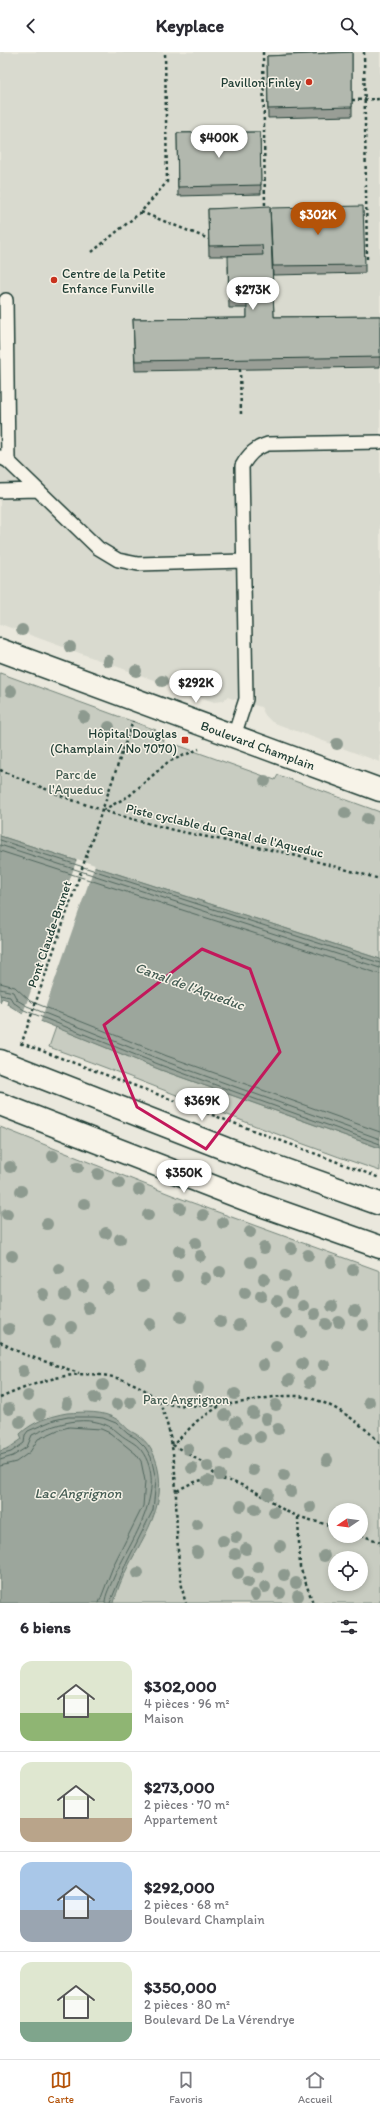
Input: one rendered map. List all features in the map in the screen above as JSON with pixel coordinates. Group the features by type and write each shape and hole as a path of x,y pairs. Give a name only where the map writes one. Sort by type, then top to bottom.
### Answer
{"main road":[{"name":"Boulevard Champlain","path":"0,650 380,790"},
{"path":"0,1061 226,1149 380,1204"},
{"path":"0,1104 212,1186 380,1247"}],"lane":[{"path":"6,300 4,459 98,548 118,560 138,564 243,562"},
{"path":"234,736 246,699 241,471 248,454 256,447 268,444 380,442"},
{"path":"0,491 36,490"}],"path":[{"path":"92,252 141,212 167,182 165,52"},
{"path":"263,52 265,209"},
{"path":"364,52 367,260"},
{"path":"352,100 380,99"},
{"path":"141,212 209,239"},
{"path":"240,369 241,414"},
{"name":"Pont Claude-Brunet","path":"140,702 94,838 21,1043 380,1178"},
{"path":"103,811 129,796 168,762 199,749"},
{"name":"Piste cyclable du Canal de l'Aqueduc","path":"0,770 72,800 103,811 173,830 293,855 380,879"},
{"path":"0,1342 23,1354 79,1373"},
{"path":"0,1398 34,1384 79,1373 105,1374 122,1379 138,1385 159,1400 172,1404 222,1404 283,1396 298,1396 337,1410 369,1431 380,1443"},
{"path":"159,1400 173,1445 177,1492 178,1542 186,1603"},
{"path":"173,1445 197,1421 222,1404"},
{"path":"173,1445 200,1461 219,1478"},
{"path":"177,1492 189,1484 208,1478 219,1478 248,1488 298,1516 328,1525"},
{"path":"298,1516 300,1567 312,1603"},
{"path":"368,1538 380,1542"}],"highlighted area":[{"path":"202,949 250,969 280,1052 206,1149 137,1107 104,1025"}],"shaded area":[{"path":"0,52 380,52 380,762 272,722 265,715 261,707 227,697 222,701 214,702 0,624"}],"green space":[{"name":"Parc de l'Aqueduc","path":"0,673 156,730 154,736 164,740 163,746 175,750 177,745 275,780 278,775 380,812 380,959 0,836"},
{"path":"56,1027 161,1070 380,1148 380,1171 297,1142 49,1047"},
{"name":"Parc Angrignon","path":"0,1127 182,1199 380,1271 380,1603 0,1603"}],"water":[{"name":"Canal de l'Aqueduc","path":"0,836 380,959 380,1148 161,1070 23,1014 7,1004 8,1000 2,998 0,1002"},
{"name":"Lac Angrignon","path":"67,1413 100,1413 120,1421 130,1431 141,1437 148,1445 157,1464 160,1484 158,1502 145,1535 127,1568 114,1603 0,1603 0,1451 9,1448 22,1439 20,1434 30,1426 48,1418"}],"pier":[{"path":"77,859 95,865 40,1023 22,1016"}],"building":[{"name":"Pavillon Finley","path":"352,52 352,107 268,109 267,56"},
{"path":"260,132 261,185 178,187 177,133"},
{"path":"270,206 274,317 380,316 380,357 135,361 133,319 247,318 247,297 229,298 228,256 263,255 262,245 209,246 208,209"},
{"path":"363,206 365,265 273,266 270,208"}],"place":[{"name":"Pavillon Finley","path":"309,82"},
{"name":"Centre de la Petite Enfance Funville","path":"54,280"},
{"name":"Hôpital Douglas (Champlain / No 7070)","path":"185,740"}]}
